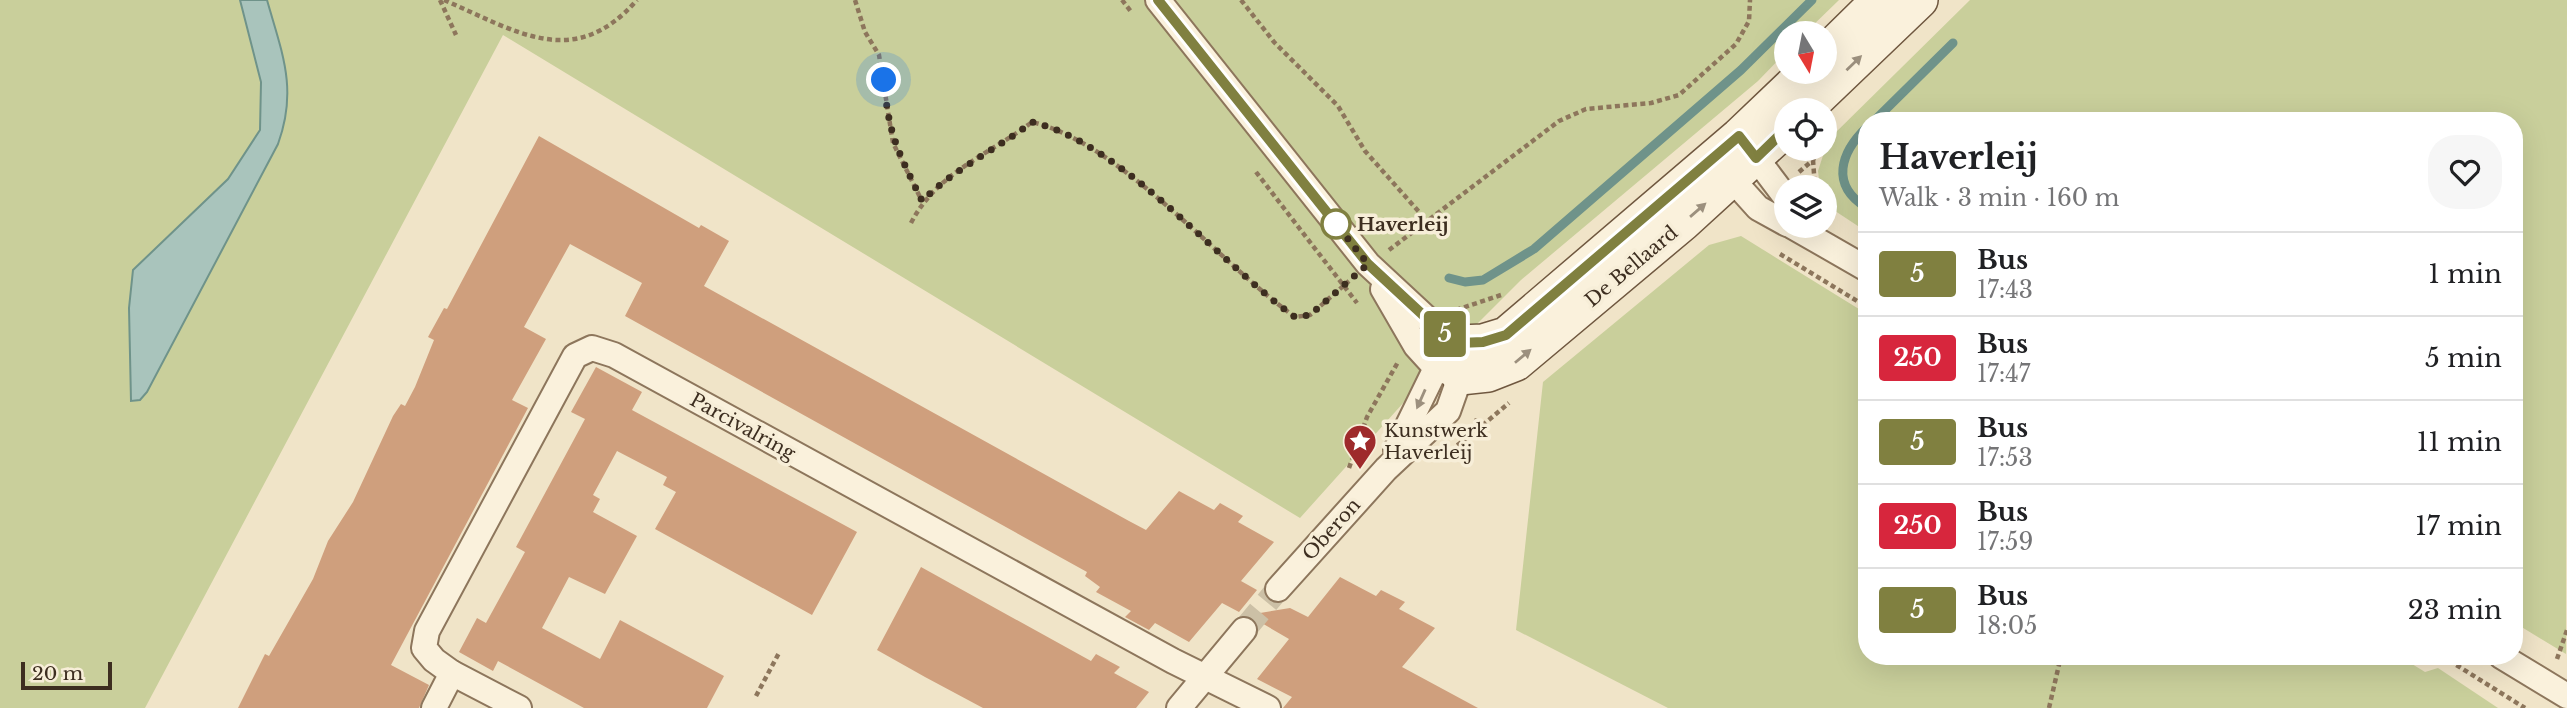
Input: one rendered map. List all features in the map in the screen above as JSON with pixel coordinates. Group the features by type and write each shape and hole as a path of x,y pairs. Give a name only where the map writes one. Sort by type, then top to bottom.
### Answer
{"street":[{"path":"1158,0 1368,264 1416,346 1451,362"},
{"path":"1838,40 1879,0"},
{"path":"1818,98 1920,0"},
{"name":"De Bellaard","path":"1451,362 1488,374 1516,363 1735,157 1796,84"},
{"name":"De Bellaard","path":"1735,157 1774,135"},
{"path":"1735,157 1774,188"},
{"path":"1735,157 1758,208 1774,215"},
{"path":"1817,238 1858,263"},
{"path":"1368,264 1437,328 1451,362"},
{"name":"Parcivalring","path":"452,673 434,660 424,648 427,631 575,356 592,348 614,355 1172,661 1205,674 1268,708"},
{"name":"Oberon","path":"1278,589 1386,469 1448,411 1451,362"},
{"path":"1179,708 1244,630"},
{"path":"2516,665 2567,696"},
{"path":"434,708 452,673 519,708"}],"path":[{"path":"442,0 541,40 565,41 593,34 625,14 637,0"},
{"path":"442,0 456,35"},
{"path":"855,0 865,32 879,55 893,143 922,201"},
{"path":"1122,0 1139,22"},
{"path":"1241,0 1274,42 1338,106 1365,151 1427,221"},
{"path":"911,223 922,201 942,180 968,162 1001,146 1032,122 1057,128 1074,137 1141,184 1240,274 1295,317 1310,315 1368,264 1559,121 1586,109 1651,103 1679,94 1737,44 1749,21 1750,0"},
{"path":"1250,165 1359,306"},
{"path":"1773,250 1858,302"},
{"path":"1336,522 1341,488 1367,416 1393,367 1390,356"},
{"path":"2556,660 2567,630"},
{"path":"756,696 780,651"},
{"path":"2049,708 2059,665"},
{"path":"2456,665 2525,708"}],"green space":[{"path":"0,0 1839,0 1817,21 1774,21 1774,64 1758,81 1521,280 1448,353 1300,518 503,35 145,708 0,708"},
{"path":"1970,0 2567,0 2566,654 2523,628 2523,112 1858,112 1858,226 1837,212 1837,175 1818,175 1821,161 1837,161 1837,131"},
{"path":"1741,236 1858,308 1858,665 2414,665 2425,672 2438,668 2498,708 1668,708 1516,630 1543,382 1709,245"}],"water":[{"path":"240,0 267,0 286,71 287,106 284,124 278,144 147,392 140,400 131,401 129,308 133,270 228,179 260,130 261,82"}],"building":[{"path":"539,136 699,228 701,225 729,241 704,286 1129,521 1146,530 1179,491 1214,510 1220,503 1243,516 1238,522 1274,542 1241,581 1257,590 1239,612 1222,603 1189,642 1155,623 1149,630 1125,617 1131,611 1096,592 1100,587 1085,576 1087,572 625,316 642,283 570,244 524,327 546,339 512,400 528,408 391,665 429,685 419,708 238,708 265,654 269,656 313,579 328,541 353,502 393,416 401,404 405,406 415,387 434,340 428,337 444,308 447,309"},
{"path":"596,367 642,392 632,410 857,532 812,615 655,529 676,492 663,485 667,477 617,451 593,495 600,499 593,512 637,536 605,594 569,577 542,628 600,659 620,620 724,676 707,708 584,708 498,661 493,671 459,652 477,618 486,623 525,552 516,547 585,419 571,412"},
{"path":"921,567 1091,661 1096,654 1120,667 1114,673 1149,692 1136,708 983,708 925,677 877,650"},
{"path":"1340,577 1376,596 1381,590 1405,602 1399,609 1435,628 1402,667 1478,708 1283,708 1292,697 1257,679 1289,639 1248,615 1290,608 1308,617"}],"waterway":[{"path":"1449,278 1465,282 1483,280 1534,249 1741,70 1812,0"},
{"path":"1883,112 1953,43"},
{"path":"1858,137 1843,168 1847,189 1858,201"}],"tunnel":[{"path":"1244,630 1278,589"}],"bus line":[{"name":"5","path":"1158,0 1368,264 1437,328 1459,343 1483,342 1506,335 1662,199 1739,136 1756,158 1774,141"}],"place":[{"name":"Haverleij","path":"1336,224"},
{"name":"Kunstwerk Haverleij","path":"1360,471"}],"route":[{"path":"884,80 887,117 893,143 922,201 942,180 968,162 1001,146 1032,122 1057,128 1141,184 1240,274 1295,317 1310,315 1368,264 1336,224"}]}
